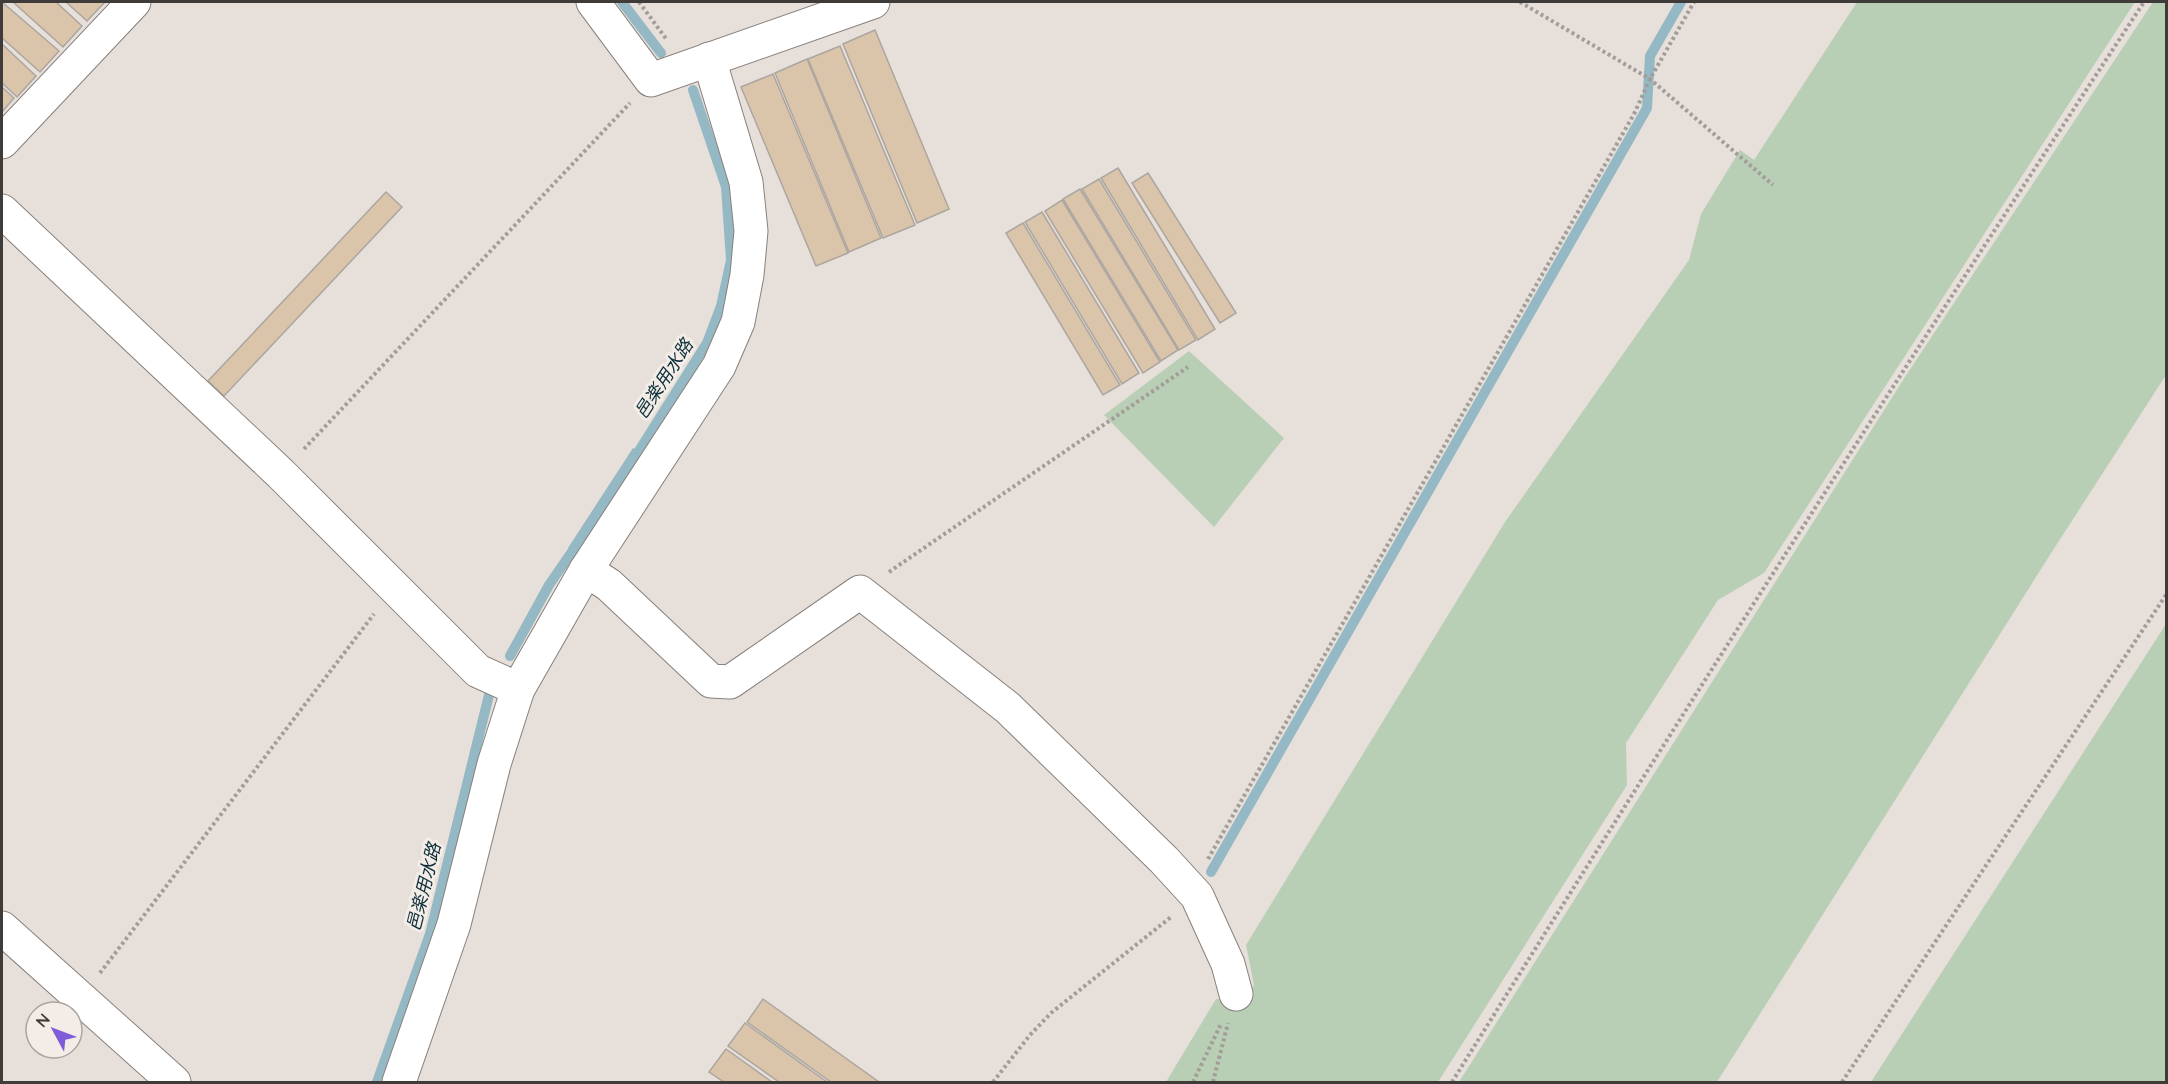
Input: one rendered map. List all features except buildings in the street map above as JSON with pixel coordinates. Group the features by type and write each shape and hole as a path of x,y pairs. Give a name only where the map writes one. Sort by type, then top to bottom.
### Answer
{"street":[{"path":"2,142 134,2"},
{"path":"593,2 651,80 873,2"},
{"path":"399,1083 454,924 494,764 518,689 586,570 719,366 738,322 747,275 751,231 746,182 699,63"},
{"path":"2,211 281,474 478,671 518,689"},
{"path":"586,570 609,585 711,681 730,682 860,592 1008,708 1164,860 1194,893 1228,963 1236,993"},
{"path":"2,928 80,1000"},
{"path":"84,1004 174,1083"}],"path":[{"path":"639,2 699,63"},
{"path":"1521,2 1650,79 1773,185"},
{"path":"993,1083 1030,1035 1051,1013 1194,893 1628,124 1650,79 1694,2"},
{"path":"1452,1083 1633,790 1955,289 2144,2"},
{"path":"281,474 651,80"},
{"path":"860,592 1188,367"},
{"path":"80,1000 394,587"},
{"path":"1842,1083 2166,595"},
{"path":"1192,1083 1236,993"},
{"path":"1213,1083 1236,993"}],"green space":[{"path":"1857,2 2135,2 1764,573 1718,600 1626,743 1627,785 1438,1082 1166,1082 1216,999 1241,1002 1254,985 1246,945 1505,522 1689,260 1701,214 1740,150 1754,160"},
{"path":"2153,2 2166,2 2166,375 1717,1082 1459,1082 1905,377"},
{"path":"1189,351 1284,438 1214,527 1104,415"},
{"path":"2166,624 2166,1082 1871,1082"}],"water":[{"path":"633,448 645,455 580,555 568,548"}],"waterway":[{"name":"邑楽用水路","path":"622,2 661,53"},
{"path":"1211,872 1647,108 1650,56 1681,2"},
{"name":"邑楽用水路","path":"632,462 707,343 721,306 731,260 726,187 693,90"},
{"name":"邑楽用水路","path":"510,656 549,585 580,540"},
{"name":"邑楽用水路","path":"377,1082 430,934 489,695"}]}
